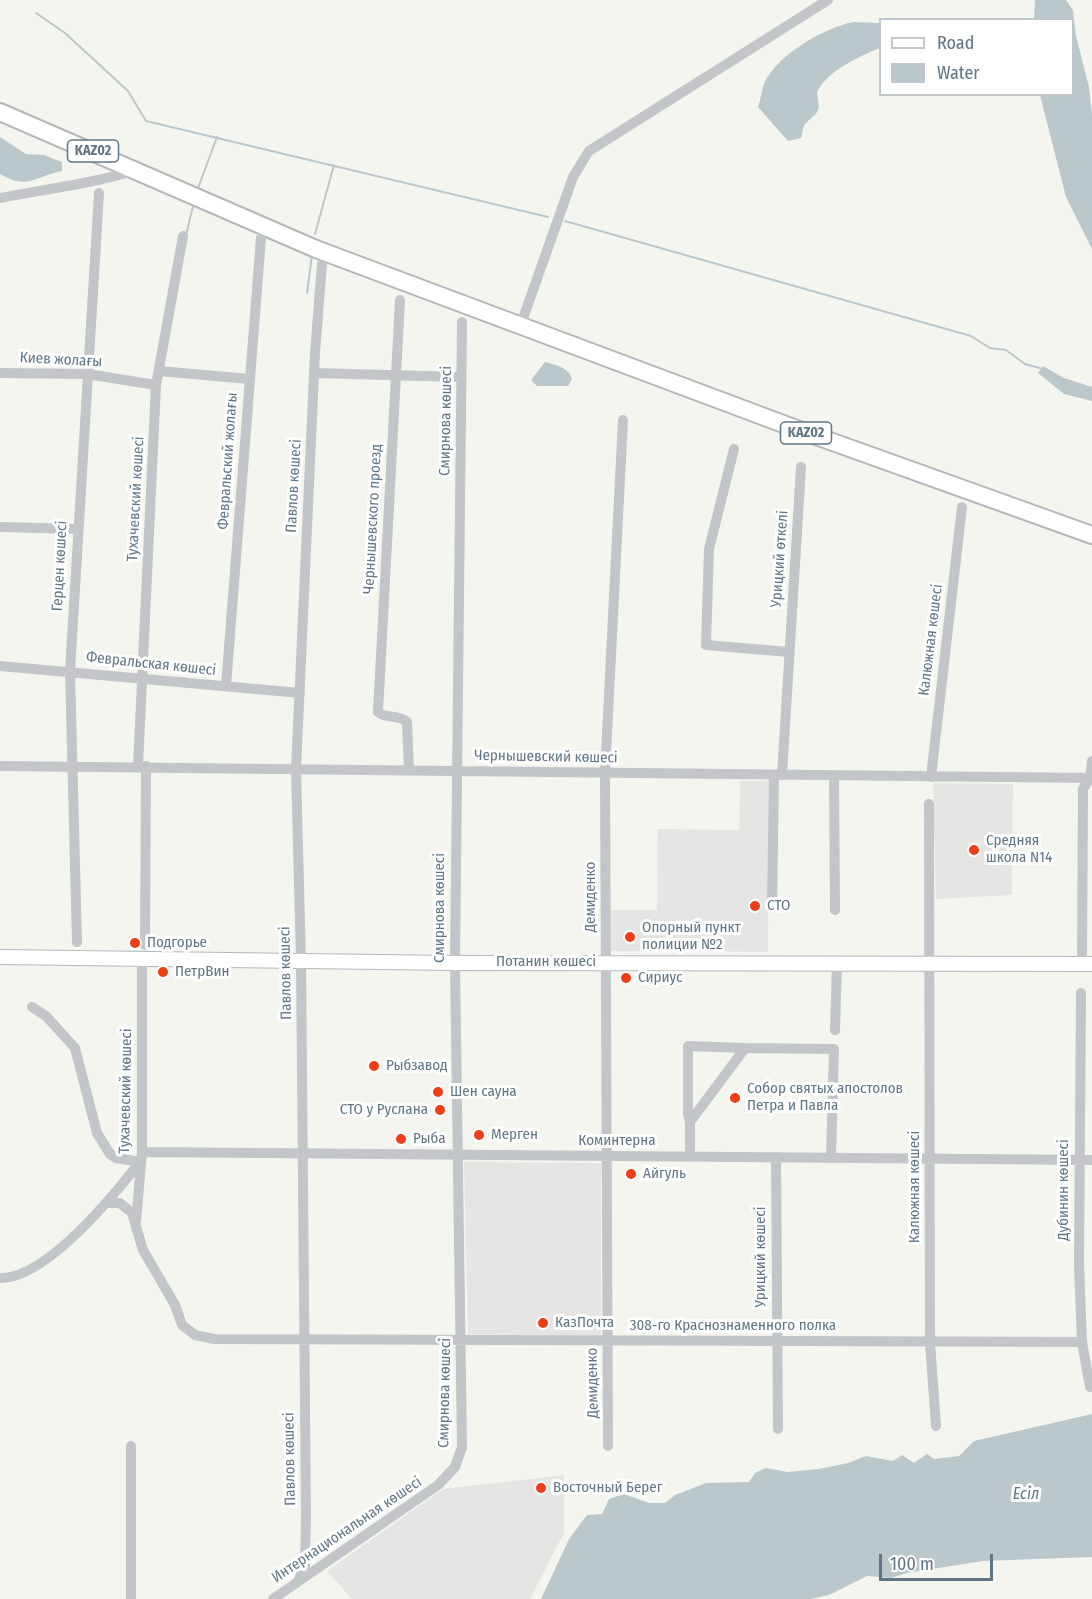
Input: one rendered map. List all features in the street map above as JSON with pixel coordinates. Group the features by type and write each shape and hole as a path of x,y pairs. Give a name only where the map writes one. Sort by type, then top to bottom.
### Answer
{"highway":[{"name":"KAZ02","path":"0,112 204,200 316,253 1092,535"}],"main road":[{"name":"Потанин көшесі","path":"0,957 454,963 1087,964"}],"street":[{"path":"520,327 573,177 589,151 828,0"},
{"path":"0,198 62,185 104,180 136,170"},
{"name":"Герцен көшесі","path":"77,942 70,671 99,193"},
{"name":"Тухачевский көшесі","path":"145,945 143,679 156,385 183,236"},
{"name":"Февральский жолағы","path":"226,686 261,238"},
{"name":"Павлов көшесі","path":"291,1587 304,1570 306,1542 302,961 297,769 315,353 316,253"},
{"name":"Чернышевского проезд","path":"400,300 378,712 404,719 408,725 409,770"},
{"name":"Смирнова көшесі","path":"438,1485 455,1467 462,1447 454,963 462,322"},
{"path":"159,371 249,379"},
{"name":"Киев жолағы","path":"0,373 87,374 156,385"},
{"path":"314,373 461,377"},
{"name":"Демиденко","path":"608,1446 605,773 623,420"},
{"path":"734,449 709,549 706,645 789,652"},
{"name":"Урицкий өткелі","path":"772,908 778,775 789,652 801,467"},
{"name":"Калюжная көшесі","path":"931,777 962,507"},
{"path":"0,527 78,529"},
{"name":"Февральская көшесі","path":"0,666 300,693"},
{"path":"1087,964 1083,789 1091,778 1092,761"},
{"name":"Чернышевский көшесі","path":"0,766 1091,778"},
{"path":"834,775 835,910"},
{"name":"Калюжная көшесі","path":"929,804 930,1342 936,1426"},
{"name":"Тухачевский көшесі","path":"142,960 141,1157 136,1222 143,1250 175,1305 182,1325 187,1331 204,1338"},
{"path":"835,1030 837,963"},
{"name":"Дубинин көшесі","path":"1081,993 1079,1264 1082,1342 1090,1387"},
{"name":"Коминтерна","path":"32,1007 46,1016 75,1048 97,1133 110,1154 116,1158 303,1154 1092,1160"},
{"path":"690,1157 688,1046 834,1049 831,1158"},
{"path":"690,1122 746,1048"},
{"path":"0,1278 16,1275 52,1255 108,1203 141,1157"},
{"name":"Урицкий көшесі","path":"776,1157 778,1430"},
{"path":"108,1203 124,1205 136,1222"},
{"path":"1079,1264 1092,1263"},
{"name":"308-го Краснознаменного полка","path":"204,1338 1082,1342"},
{"path":"131,1446 131,1599"},
{"name":"Интернациональная көшесі","path":"273,1599 438,1485"},
{"path":"306,1542 309,1553 315,1559 330,1560"}],"shaded area":[{"path":"740,781 769,781 768,952 611,951 611,910 657,910 658,829 739,830"},
{"name":"Средняя школа N14","path":"933,783 1013,784 1012,895 936,899"},
{"path":"464,1162 601,1163 601,1336 468,1334"},
{"path":"564,1475 564,1533 530,1599 352,1599 327,1571 443,1489"}],"water":[{"path":"1035,0 1066,0 1073,10 1074,18 1034,18"},
{"path":"1074,19 1089,87 1092,114 1092,249 1066,197 1040,96 1074,96"},
{"path":"853,22 879,23 879,48 854,60 828,77 817,92 818,110 803,128 801,138 788,141 758,107 764,84 770,73 790,53 802,44 841,25"},
{"path":"0,137 26,154 44,155 62,162 62,171 25,182 0,174"},
{"path":"545,362 568,372 572,379 568,386 537,386 531,380"},
{"path":"1043,366 1064,378 1092,387 1092,401 1064,394 1038,373"},
{"name":"Есіл","path":"1092,1414 1092,1557 983,1561 907,1573 891,1578 867,1576 829,1595 810,1599 541,1599 569,1539 587,1515 602,1514 609,1499 624,1494 649,1503 665,1503 675,1495 706,1483 749,1482 755,1473 766,1468 787,1472 819,1469 848,1463 866,1456 893,1461 902,1455 914,1463 927,1454 934,1459 959,1456 974,1441"}],"waterway":[{"path":"36,13 65,33 128,91 146,121 548,217"},
{"path":"197,191 217,137"},
{"path":"315,234 334,165"},
{"path":"186,235 194,202"},
{"path":"565,221 971,336 990,348 1006,350 1025,364 1040,368"},
{"path":"307,293 312,255"}],"place":[{"name":"Средняя школа N14","path":"974,850"},
{"name":"СТО","path":"755,906"},
{"name":"Опорный пункт полиции №2","path":"630,937"},
{"name":"Подгорье","path":"135,943"},
{"name":"ПетрВин","path":"163,972"},
{"name":"Сириус","path":"626,978"},
{"name":"Рыбзавод","path":"374,1066"},
{"name":"Шен сауна","path":"438,1092"},
{"name":"Собор святых апостолов Петра и Павла","path":"735,1098"},
{"name":"СТО у Руслана","path":"440,1110"},
{"name":"Мерген","path":"479,1135"},
{"name":"Рыба","path":"401,1139"},
{"name":"Айгуль","path":"631,1174"},
{"name":"КазПочта","path":"543,1323"},
{"name":"Восточный Берег","path":"541,1488"}]}
